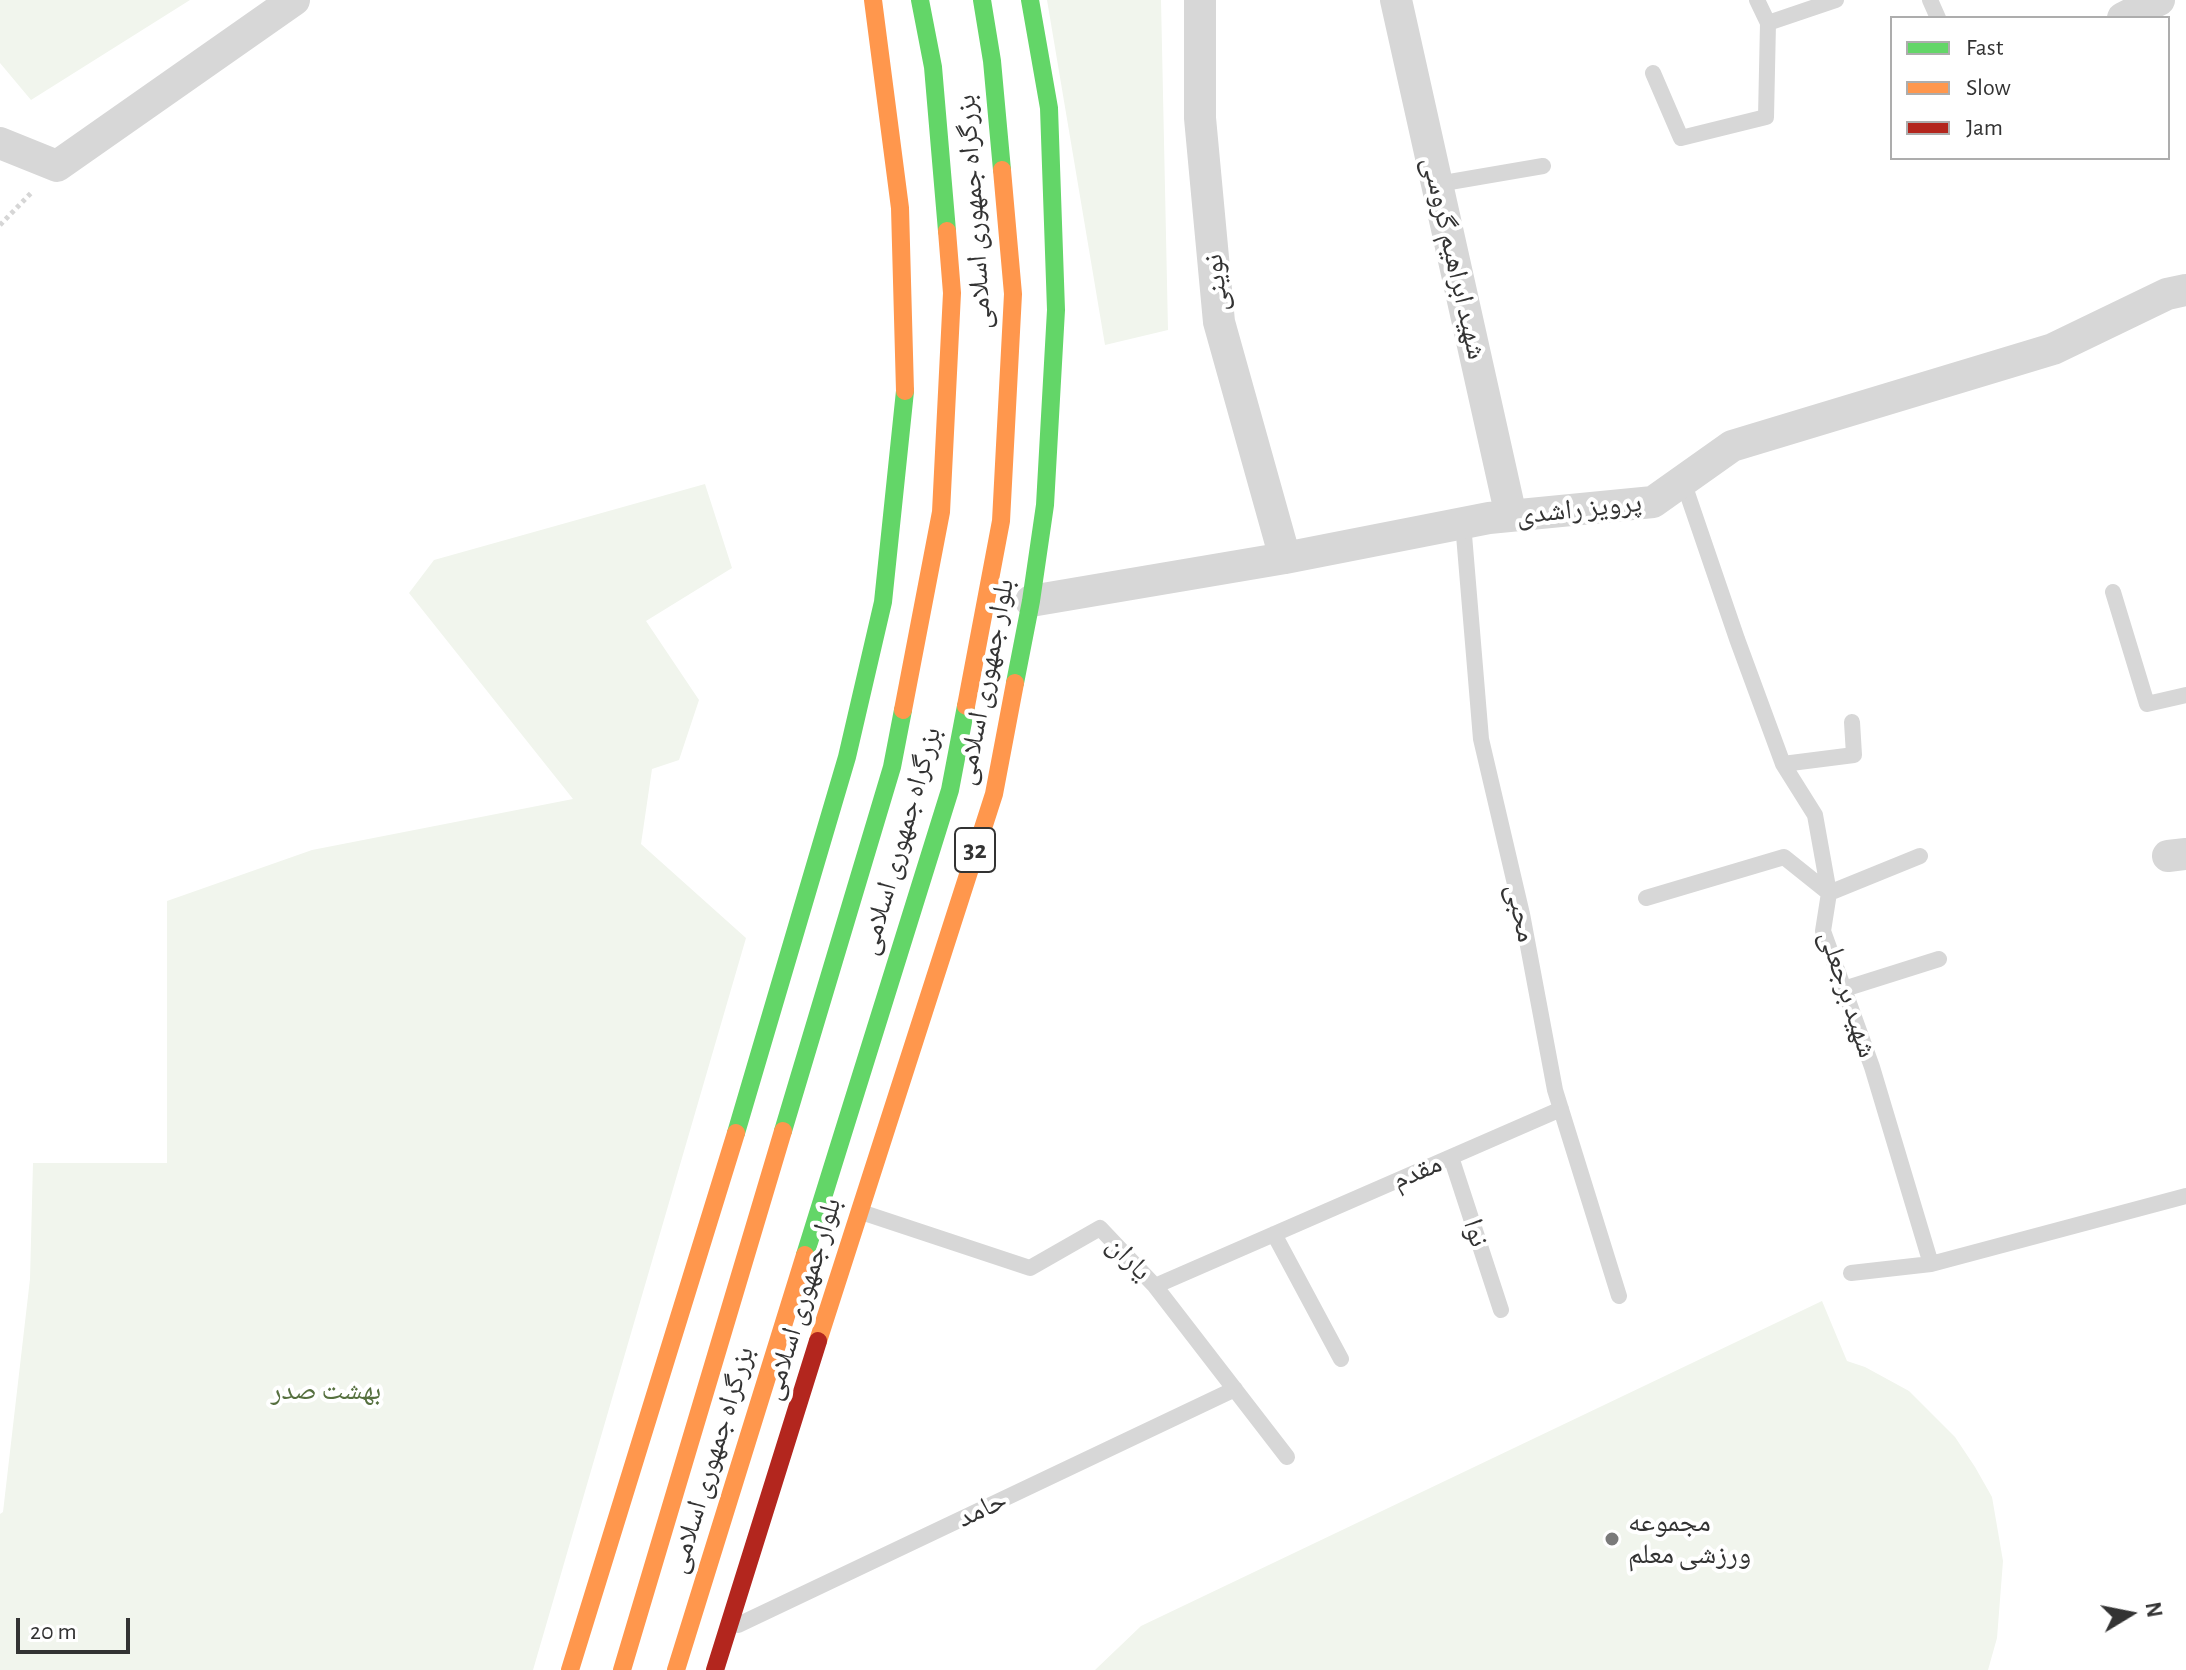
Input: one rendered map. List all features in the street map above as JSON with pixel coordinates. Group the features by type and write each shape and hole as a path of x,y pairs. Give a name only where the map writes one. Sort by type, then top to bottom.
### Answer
{"main road":[{"path":"570,1670 769,1024 847,757 883,602 906,382 900,208 873,0"},
{"name":"بزرگراه جمهوری اسلامی","path":"622,1670 892,767 941,512 952,293 933,67 920,0"},
{"name":"بزرگراه جمهوری اسلامی","path":"676,1670 950,790 1001,521 1013,294 992,61 982,0"},
{"name":"بلوار جمهوری اسلامی","path":"715,1670 994,794 1031,601 1045,505 1056,310 1049,108 1030,0"},
{"path":"663,1366 697,1350 736,1343"},
{"path":"760,1355 783,1393 792,1427"}],"street":[{"path":"0,143 57,166 294,0"},
{"name":"نوینی","path":"1200,0 1200,118 1219,322 1285,558"},
{"name":"شهید ابراهیم گروسی","path":"1396,0 1511,516"},
{"path":"2127,16 2159,0"},
{"name":"پرویز راشدی","path":"1031,601 1285,558 1463,523 1653,502 1732,446 2053,349 2167,294 2186,290"}],"lane":[{"path":"1653,73 1681,138 1766,117 1768,23 1757,0"},
{"path":"1768,23 1836,0"},
{"path":"1438,184 1543,166"},
{"name":"شهید برجعلی","path":"1683,481 1783,764 1815,815 1829,893 1823,931 1872,1067 1931,1264"},
{"name":"محبی","path":"1463,523 1481,739 1522,914 1555,1090 1619,1296"},
{"path":"2113,592 2147,704 2186,695"},
{"path":"1783,764 1854,755 1852,722"},
{"path":"1646,898 1784,857 1829,893 1920,856"},
{"path":"1844,989 1939,959"},
{"name":"مقدم","path":"1155,1286 1561,1109"},
{"name":"نوا","path":"1451,1157 1501,1310"},
{"path":"1851,1273 1931,1264 2186,1196"},
{"name":"یاران","path":"859,1212 1030,1268 1100,1228 1155,1286 1287,1457"},
{"path":"1274,1234 1341,1359"},
{"name":"حامد","path":"728,1629 1235,1389"}],"green space":[{"path":"0,0 190,0 31,100 0,63"},
{"path":"1047,0 1161,0 1168,330 1105,345"},
{"name":"بهشت صدر","path":"705,484 732,568 646,621 699,700 679,760 652,769 641,844 746,938 533,1670 0,1670 0,1514 3,1512 30,1279 33,1163 167,1163 167,901 312,850 573,799 409,593 434,560"},
{"path":"1822,1301 1847,1361 1865,1367 1909,1391 1955,1437 1992,1497 2003,1561 1997,1638 1988,1670 1095,1670 1141,1626"}],"traffic: fast":[{"path":"920,0 933,67 947,231"},
{"path":"982,0 992,61 1002,170"},
{"path":"1015,683 1045,505 1056,310 1049,108 1030,0"},
{"path":"736,1133 847,757 883,602 905,391"},
{"path":"805,1255 950,790 966,706"},
{"path":"783,1131 892,767 903,710"}],"traffic: slow":[{"path":"873,0 900,208 905,391"},
{"path":"966,706 1001,521 1013,294 1002,170"},
{"path":"903,710 941,512 952,293 947,231"},
{"path":"818,1341 994,794 1015,683"},
{"path":"622,1670 783,1131"},
{"path":"570,1670 736,1133"},
{"path":"676,1670 805,1255"}],"traffic: jam":[{"path":"715,1670 818,1341"}],"place":[{"name":"مجموعه ورزشی معلم","path":"1612,1539"}]}
